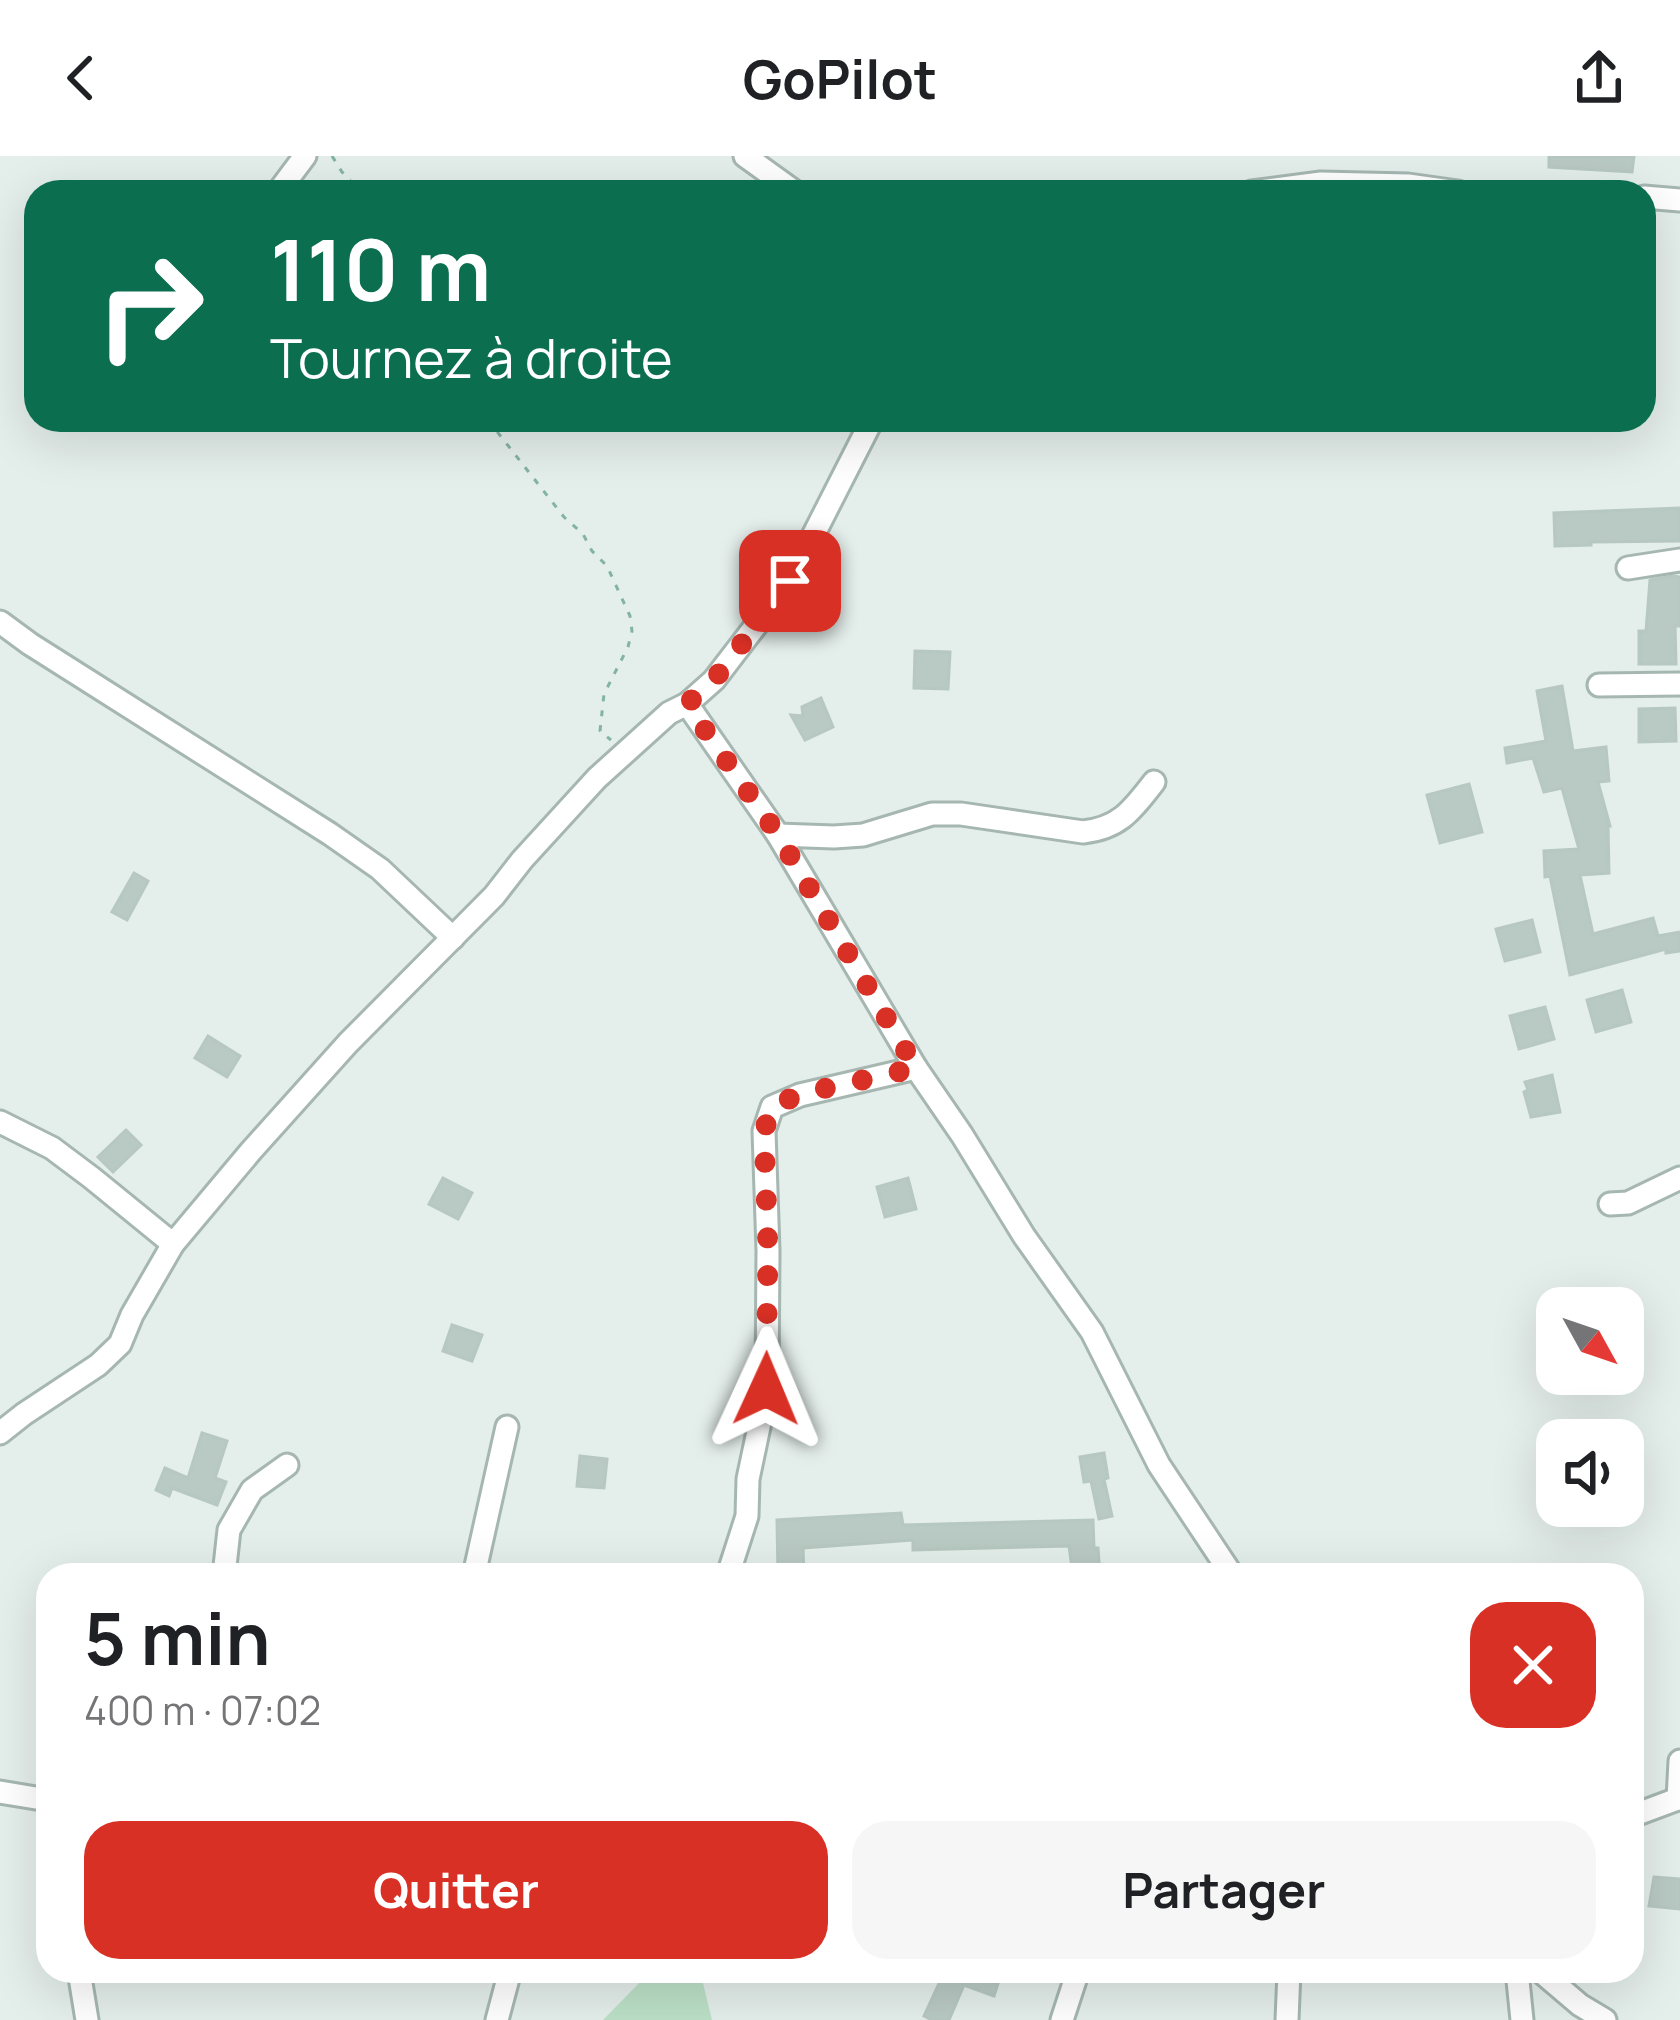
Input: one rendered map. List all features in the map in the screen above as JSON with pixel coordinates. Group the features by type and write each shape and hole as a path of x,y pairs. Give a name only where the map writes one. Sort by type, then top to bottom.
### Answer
{"street":[{"path":"746,156 779,180"},
{"path":"0,1433 120,1345 173,1244 297,1097 494,896 553,824 669,713 714,680 790,581 866,432"},
{"path":"1628,568 1680,560"},
{"path":"0,622 380,869 453,938"},
{"path":"1599,685 1680,684"},
{"path":"687,704 778,835 916,1068 1092,1332 1159,1465 1224,1563"},
{"path":"778,835 862,835 932,814 1083,832 1102,830 1118,823 1154,782"},
{"path":"732,1563 747,1516 748,1479 766,1389 764,1131 772,1107 800,1094 916,1068"},
{"path":"0,1122 52,1148 173,1244"},
{"path":"1610,1204 1628,1203 1680,1178"},
{"path":"477,1563 507,1427"},
{"path":"225,1563 229,1530 252,1490 286,1466"},
{"path":"1644,1812 1679,1799 1680,1761"},
{"path":"0,1792 36,1798"},
{"path":"81,1983 87,2020"},
{"path":"497,2020 507,1983"},
{"path":"1062,2020 1074,1983"},
{"path":"1287,2020 1289,1983"},
{"path":"1516,1983 1522,2020"},
{"path":"1554,1983 1605,2020"}],"path":[{"path":"497,432 564,517 583,534 617,583 632,631 604,694 600,731 626,753"}],"green space":[{"path":"639,1983 703,1983 712,2020 603,2020"}],"building":[{"path":"1549,156 1634,156 1632,172 1549,167"},
{"path":"1680,508 1680,541 1555,546 1554,513"},
{"path":"1680,577 1676,664 1639,664 1639,631 1646,631 1650,580"},
{"path":"915,651 950,652 948,689 914,688"},
{"path":"1562,686 1573,751 1606,747 1609,781 1598,782 1610,826 1609,873 1580,875 1593,934 1653,918 1658,936 1680,932 1680,951 1666,953 1666,949 1570,975 1550,876 1545,877 1544,851 1579,849 1562,788 1544,792 1533,758 1507,763 1505,748 1546,741 1537,691"},
{"path":"821,698 833,727 805,740 791,715 803,716 802,707"},
{"path":"1675,708 1676,741 1639,742 1639,709"},
{"path":"1469,784 1482,832 1440,843 1427,795"},
{"path":"134,873 148,881 127,920 112,912"},
{"path":"1532,920 1540,952 1505,961 1496,929"},
{"path":"1622,990 1631,1022 1596,1032 1587,1000"},
{"path":"1545,1007 1554,1039 1519,1049 1510,1016"},
{"path":"208,1036 240,1056 227,1077 195,1058"},
{"path":"1552,1075 1560,1112 1531,1117 1525,1082"},
{"path":"126,1130 141,1145 113,1172 98,1157"},
{"path":"443,1178 472,1193 458,1219 429,1204"},
{"path":"908,1178 916,1209 885,1217 877,1187"},
{"path":"452,1325 482,1335 472,1361 443,1351"},
{"path":"202,1433 227,1441 215,1478 226,1482 217,1505 172,1488 169,1496 156,1490 165,1468 188,1478"},
{"path":"1104,1453 1112,1516 1099,1519 1080,1457"},
{"path":"580,1456 607,1459 604,1488 577,1486"},
{"path":"901,1513 903,1525 1093,1520 1099,1563 1071,1563 1069,1546 913,1550 913,1540 803,1548 804,1563 778,1563 777,1520"},
{"path":"1654,1877 1680,1879 1680,1909 1649,1906"},
{"path":"939,1983 998,1983 994,1996 964,1985 949,2020 924,2016"}],"route":[{"path":"766,1389 764,1131 772,1107 800,1094 916,1068 778,835 687,704 714,680 790,581"}]}
